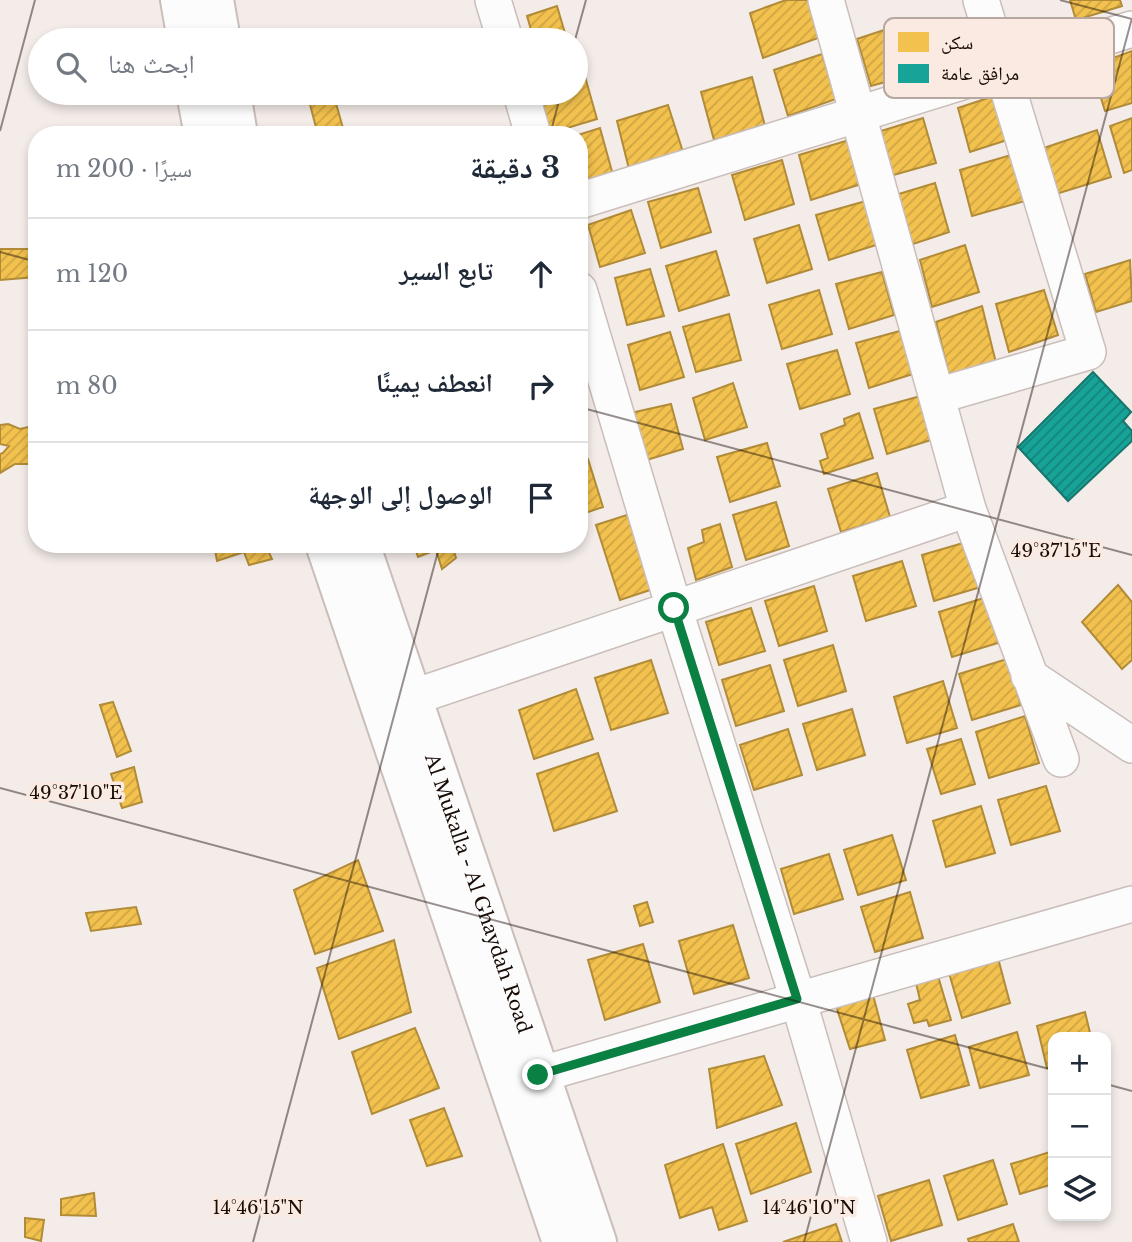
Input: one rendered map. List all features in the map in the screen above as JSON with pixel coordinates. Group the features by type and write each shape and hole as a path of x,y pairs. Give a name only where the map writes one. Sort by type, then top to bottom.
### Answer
{"highway":[{"path":"180,0 185,28"},
{"path":"214,0 219,28"},
{"path":"198,105 202,126"},
{"path":"233,105 236,126"},
{"name":"Al Mukalla - Al Ghaydah Road","path":"328,553 562,1242"},
{"name":"Al Mukalla - Al Ghaydah Road","path":"362,553 597,1242"}],"street":[{"path":"493,0 501,28"},
{"path":"826,0 968,509 1061,759"},
{"path":"981,0 986,18"},
{"path":"1114,35 1132,29"},
{"path":"588,198 911,98"},
{"path":"937,396 1088,352 1010,98"},
{"path":"524,105 530,126"},
{"path":"588,320 869,1242"},
{"path":"411,698 968,509"},
{"path":"1029,676 1132,745"},
{"path":"538,1075 1132,904"}],"building: سكن":[{"path":"786,0 809,0 821,37 763,58 750,13"},
{"path":"1070,0 1120,0 1122,6 1083,18 1075,18"},
{"path":"557,6 563,28 530,28 527,16"},
{"path":"884,30 884,82 871,86 857,39"},
{"path":"1132,51 1132,103 1105,111 1101,98 1114,98 1114,58"},
{"path":"822,54 836,99 788,116 774,70"},
{"path":"752,77 765,126 714,140 701,92"},
{"path":"588,87 597,119 574,126 545,126 540,105 588,105"},
{"path":"995,98 1007,140 970,152 958,108"},
{"path":"310,105 336,105 342,126 316,126"},
{"path":"668,105 683,152 629,169 617,121"},
{"path":"923,118 936,163 890,176 878,132"},
{"path":"1132,118 1132,170 1124,173 1110,126"},
{"path":"600,128 613,175 588,182 588,132"},
{"path":"1097,130 1111,177 1056,194 1044,148"},
{"path":"849,140 861,184 811,200 799,155"},
{"path":"1011,155 1025,201 972,216 960,170"},
{"path":"782,160 794,204 745,220 732,175"},
{"path":"935,183 949,232 904,247 889,197"},
{"path":"698,188 711,232 661,248 648,202"},
{"path":"866,201 879,244 829,260 816,215"},
{"path":"631,210 645,253 600,267 588,225"},
{"path":"799,225 812,269 767,283 754,239"},
{"path":"965,245 979,292 932,307 920,260"},
{"path":"0,249 28,249 28,278 0,280"},
{"path":"716,251 729,295 679,311 666,266"},
{"path":"1130,260 1132,301 1096,312 1085,274"},
{"path":"650,269 664,316 627,325 615,278"},
{"path":"882,272 894,315 849,329 836,284"},
{"path":"819,290 832,334 782,349 769,305"},
{"path":"1044,290 1058,335 1009,352 996,304"},
{"path":"982,306 997,367 950,379 936,322"},
{"path":"729,314 741,360 696,372 683,327"},
{"path":"907,329 919,372 869,388 856,343"},
{"path":"670,332 684,377 640,390 628,345"},
{"path":"837,350 850,394 800,409 787,364"},
{"path":"733,383 747,427 705,440 693,398"},
{"path":"924,395 937,438 887,454 874,409"},
{"path":"671,404 683,449 640,462 626,414"},
{"path":"859,413 873,458 824,474 820,461 828,458 821,434 845,425 844,419"},
{"path":"8,424 20,429 28,427 28,464 15,464 0,473 0,454 9,446 0,444 0,425"},
{"path":"767,443 780,486 730,502 717,457"},
{"path":"588,459 603,507 588,512"},
{"path":"877,473 890,517 841,532 828,489"},
{"path":"776,502 789,546 746,560 733,515"},
{"path":"630,514 653,589 620,600 596,525"},
{"path":"720,524 732,567 696,580 688,548 704,542 702,530"},
{"path":"970,541 984,586 934,601 922,555"},
{"path":"216,553 241,553 217,561"},
{"path":"244,553 269,553 272,559 249,565"},
{"path":"437,553 455,553 456,558 442,569"},
{"path":"902,561 916,606 866,621 853,576"},
{"path":"1118,585 1132,602 1132,660 1122,669 1082,622"},
{"path":"814,586 827,631 779,646 765,601"},
{"path":"987,597 1001,642 952,657 939,612"},
{"path":"751,608 765,651 719,665 706,622"},
{"path":"833,645 846,691 798,706 784,660"},
{"path":"1007,659 1021,705 972,720 959,674"},
{"path":"651,660 668,713 611,730 595,678"},
{"path":"770,665 784,711 736,726 722,680"},
{"path":"943,681 957,728 907,743 894,697"},
{"path":"576,689 593,739 534,759 519,710"},
{"path":"113,702 131,751 117,757 100,705"},
{"path":"852,709 865,755 817,770 803,724"},
{"path":"1025,716 1039,763 989,778 976,732"},
{"path":"788,729 802,775 754,790 740,745"},
{"path":"961,739 975,784 941,794 927,749"},
{"path":"598,753 617,811 554,831 537,774"},
{"path":"134,767 142,802 122,808 111,774"},
{"path":"1046,786 1060,831 1011,845 998,800"},
{"path":"981,806 995,853 946,867 933,821"},
{"path":"892,835 906,880 858,895 844,850"},
{"path":"829,854 843,899 794,914 781,869"},
{"path":"358,860 383,931 315,954 294,890"},
{"path":"910,892 923,938 875,952 861,907"},
{"path":"647,902 653,922 640,926 634,906"},
{"path":"136,907 141,924 91,931 86,913"},
{"path":"733,925 749,978 694,994 679,941"},
{"path":"394,940 411,1012 339,1039 317,968"},
{"path":"643,944 660,1002 605,1020 588,960"},
{"path":"998,958 1010,1003 962,1018 949,973"},
{"path":"938,976 951,1020 929,1026 927,1020 914,1023 908,1004 920,1000 916,983"},
{"path":"873,995 885,1040 850,1049 836,1006"},
{"path":"1085,1012 1090,1032 1048,1032 1047,1068 1037,1026"},
{"path":"415,1028 439,1088 372,1114 352,1052"},
{"path":"1017,1032 1029,1075 980,1088 969,1047"},
{"path":"955,1035 969,1085 921,1098 907,1050"},
{"path":"764,1056 782,1105 717,1128 709,1069"},
{"path":"444,1108 462,1156 427,1166 410,1120"},
{"path":"796,1123 811,1172 751,1194 736,1144"},
{"path":"723,1144 747,1221 719,1230 712,1207 680,1218 665,1165"},
{"path":"1048,1153 1048,1186 1020,1194 1011,1164"},
{"path":"993,1160 1007,1204 958,1220 944,1176"},
{"path":"929,1180 942,1225 891,1241 878,1196"},
{"path":"94,1193 96,1216 61,1215 61,1199"},
{"path":"25,1218 44,1220 41,1241 25,1237"},
{"path":"836,1224 842,1242 783,1242"},
{"path":"1013,1224 1019,1242 969,1242 968,1239"}],"building: مرافق عامة":[{"path":"1093,372 1131,412 1123,421 1132,431 1132,441 1068,501 1018,447"}],"route":[{"path":"538,1075 797,999 674,608"}]}
